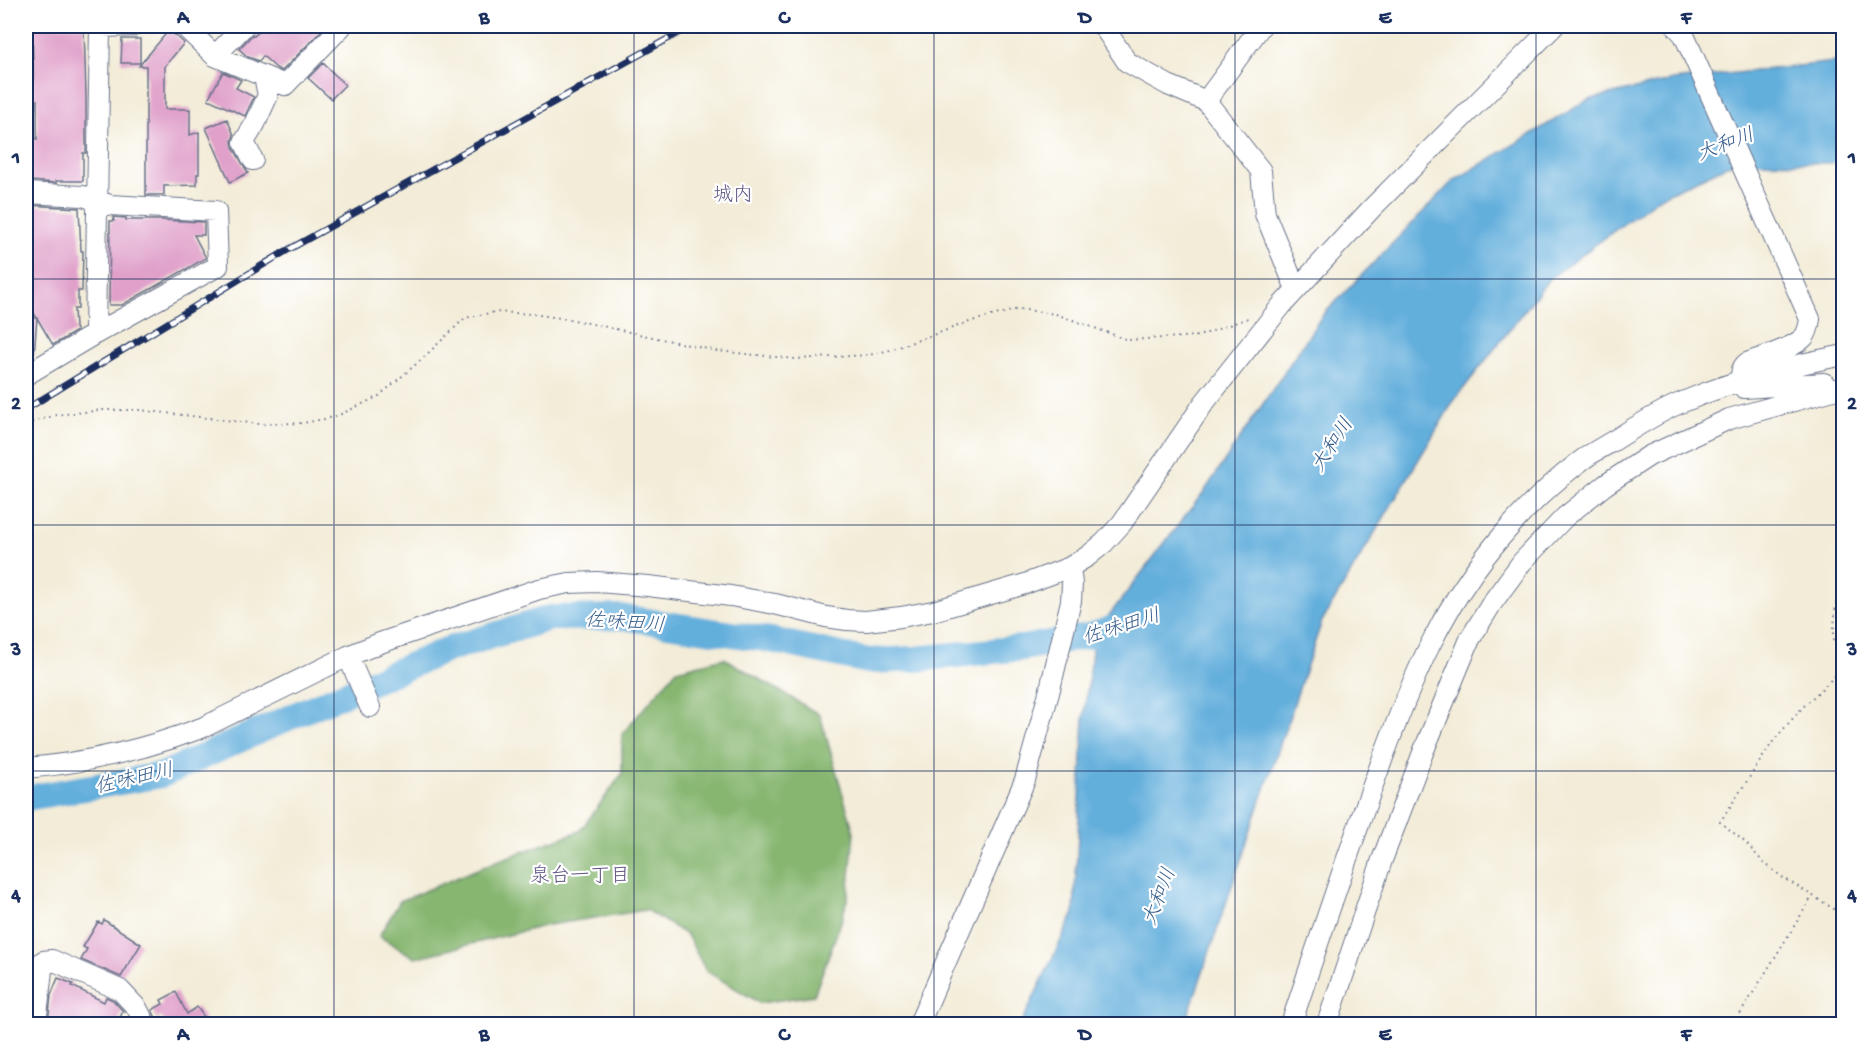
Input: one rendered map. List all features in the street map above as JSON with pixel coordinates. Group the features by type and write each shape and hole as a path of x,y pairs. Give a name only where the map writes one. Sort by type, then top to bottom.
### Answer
{"street":[{"path":"95,334 100,26 133,26"},
{"path":"184,26 215,56 285,85 342,26"},
{"path":"215,56 244,26"},
{"path":"1103,26 1127,62 1168,85 1206,101 1261,171 1265,214 1296,289"},
{"path":"1206,101 1261,26"},
{"path":"26,768 84,760 180,737 350,661 380,643 520,595 569,583 597,582 691,590 775,604 826,617 866,621 933,611 1025,584 1070,567 1104,543 1122,523 1204,404 1296,289 1372,208 1554,26"},
{"path":"1327,1024 1382,860 1470,639 1492,603 1522,562 1565,517 1605,485 1649,456 1729,419 1840,387 1836,382 1744,388 1740,373 1742,366 1796,343 1809,328 1810,319 1684,36 1676,26"},
{"path":"253,160 244,142 268,94 264,77"},
{"path":"26,193 83,196 110,205 216,211 218,266 26,375"},
{"path":"1291,1024 1355,834 1429,647 1479,565 1515,520 1579,462 1631,429 1677,404 1783,368 1844,355"},
{"path":"919,1024 1015,804 1033,757 1071,601 1070,567"},
{"path":"350,661 370,707"},
{"path":"36,1024 43,961 52,960 120,990 137,1008 145,1024"}],"path":[{"path":"26,424 56,416 103,410 140,411 259,424 303,423 335,417 380,396 465,318 495,312 574,320 717,351 796,359 868,355 890,350 972,321 1018,309 1056,314 1128,340 1198,336 1251,317"},
{"path":"1840,387 1844,476"},
{"path":"1844,513 1834,627 1834,639 1842,653 1843,664 1837,674 1802,708 1774,740 1720,822 1745,842 1769,867 1812,897 1844,915"},
{"path":"1734,1024 1812,897"}],"green space":[{"path":"724,658 820,715 854,833 848,896 841,922 814,995 760,1003 706,971 687,935 646,910 548,925 415,958 379,936 400,901 497,861 580,831 622,774 622,734 677,670"}],"water":[{"name":"大和川","path":"1843,61 1843,163 1735,162 1660,197 1549,279 1453,402 1322,621 1185,1024 1021,1024 1074,913 1084,717 1094,635 1206,489 1322,316 1453,181 1588,100 1673,80"}],"building":[{"path":"32,26 84,26 86,153 83,153 83,181 56,181 56,183 30,181 30,151 26,151 26,139 37,139"},
{"path":"265,26 316,26 321,31 282,71 263,56 259,61 248,57 239,49 252,35 254,36"},
{"path":"169,30 184,43 165,66 165,109 190,109 190,135 199,132 199,174 197,174 197,185 164,186 164,195 146,195 146,66 139,66"},
{"path":"122,39 140,39 140,63 121,63"},
{"path":"323,63 345,85 331,99 308,78"},
{"path":"223,72 241,80 236,88 254,97 245,116 208,99"},
{"path":"227,119 234,135 233,147 248,173 230,182 206,128"},
{"path":"26,205 79,208 81,251 83,251 82,291 78,291 78,309 74,309 77,331 53,345 28,303"},
{"path":"113,217 126,218 126,220 204,222 204,235 194,235 206,258 122,305 109,305 110,221 114,221"},
{"path":"26,318 37,318 34,354 26,353"},
{"path":"104,920 141,944 121,977 81,960 87,949 83,947 98,922 102,924"},
{"path":"58,978 104,1002 106,997 113,1000 123,1011 117,1024 48,1024 51,995"},
{"path":"176,992 187,1014 197,1007 205,1018 202,1019 206,1024 166,1024 161,1017 157,1020 152,1010 163,1004 161,1000"}],"waterway":[{"name":"佐味田川","path":"26,798 162,775 449,649 550,618 621,617 771,640 868,661 916,659 1022,648 1094,635 1127,623"}],"railway":[{"path":"26,409 286,251 691,26"}],"district":[{"name":"城内","path":"733,193"},
{"name":"泉台一丁目","path":"580,874"}]}
